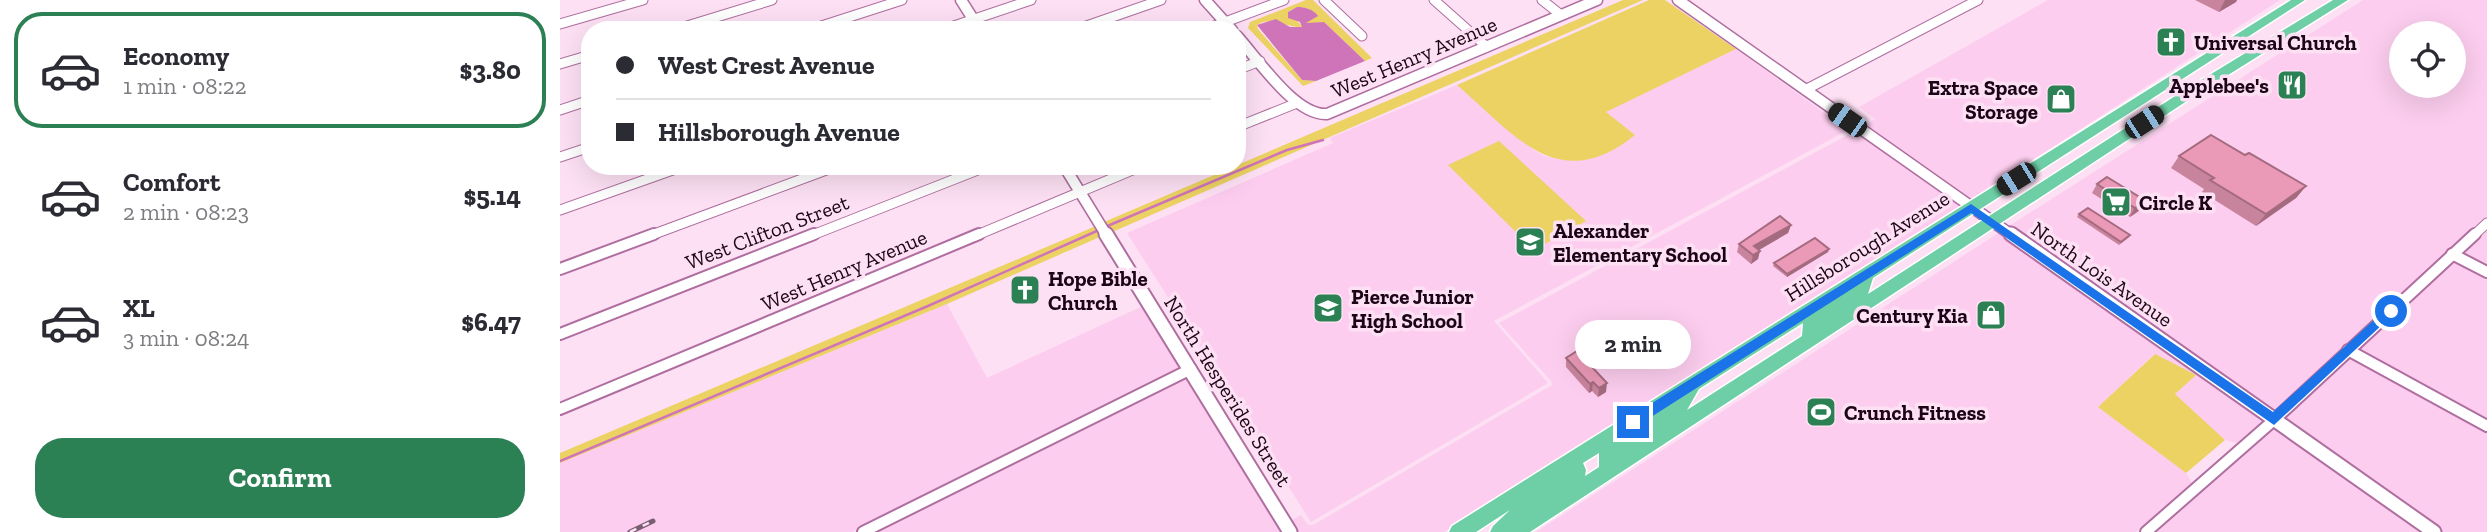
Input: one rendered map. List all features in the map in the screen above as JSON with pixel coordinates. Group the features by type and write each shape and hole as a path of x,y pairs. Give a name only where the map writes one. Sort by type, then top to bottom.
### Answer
{"main road":[{"path":"2316,17 2326,0"},
{"path":"1514,532 2193,90 2342,0"},
{"path":"2258,50 2253,41 2291,13 2295,3"},
{"name":"Hillsborough Avenue","path":"1460,532 2295,3"},
{"path":"2193,90 2198,80 2241,50 2237,40"},
{"path":"2144,122 2141,111 2182,85 2182,74"},
{"path":"1810,337 1811,323 1862,289 1866,274"},
{"path":"1719,397 1722,384 1783,344 1793,320"},
{"path":"1609,470 1607,456 1611,451 1681,405 1693,384"},
{"path":"1500,532 1511,520 1575,477 1577,470 1573,460"}],"street":[{"path":"560,24 643,0"},
{"path":"703,21 772,0"},
{"path":"837,21 902,0"},
{"path":"961,0 973,19"},
{"path":"967,21 1031,0"},
{"path":"1101,21 1161,0"},
{"path":"1205,0 1224,21"},
{"path":"1239,21 1284,0"},
{"path":"1324,0 1362,36"},
{"path":"1434,0 1487,47"},
{"path":"1542,0 1561,15"},
{"name":"West Henry Avenue","path":"1297,103 1307,112 1323,115 1333,113 1597,0"},
{"name":"North Lois Avenue","path":"1678,0 2434,532"},
{"path":"1805,90 1978,0"},
{"path":"1246,46 1297,103 1246,123"},
{"path":"560,64 581,58"},
{"path":"1246,66 1260,61"},
{"path":"560,110 581,103"},
{"path":"560,157 581,150"},
{"path":"560,210 659,175"},
{"path":"560,269 813,175"},
{"name":"West Clifton Street","path":"560,334 965,175"},
{"name":"North Hesperides Street","path":"1070,175 1290,532"},
{"name":"West Henry Avenue","path":"560,409 1121,175"},
{"path":"2146,532 2274,420 2487,223"},
{"path":"2452,254 2487,272"},
{"path":"2348,350 2487,426"},
{"path":"863,532 1191,369"}],"shaded area":[{"path":"1306,0 1313,0 1372,58 1365,61 1324,22 1308,24 1306,22 1317,16 1307,8 1296,8 1288,12 1303,27 1268,21 1257,25 1302,80 1316,81 1303,86 1248,28 1250,22"},
{"path":"1623,0 1643,0 1246,174 1246,161"},
{"path":"1649,0 1665,0 1736,49 1606,112 1635,135 1608,153 1583,160 1560,159 1538,152 1518,139 1457,85"},
{"path":"2048,0 2280,0 1968,202 1862,127 1875,119 1859,107"},
{"path":"2363,0 2487,0 2487,216 2271,414 2006,228"},
{"path":"1297,7 1309,9 1318,16 1306,23 1324,22 1365,61 1316,81 1302,80 1257,25 1276,19 1290,27 1302,27 1300,22 1288,18 1288,12"},
{"path":"1736,49 1848,130 1494,321 1548,383 1311,522 1127,233 1333,143 1330,138 1457,85 1534,150 1544,156 1579,161 1609,151 1634,134 1605,112"},
{"path":"1857,130 1963,205 1444,532 1297,532 1290,521 1301,515 1308,525 1313,525 1552,385 1499,323"},
{"path":"1499,141 1586,221 1534,250 1448,165"},
{"path":"1214,175 1243,175 1110,233 1104,222"},
{"path":"1096,226 1102,236 947,304 560,463 560,453"},
{"path":"2487,231 2487,269 2460,255"},
{"path":"2000,232 2266,418 2237,443 2225,440 2175,394 2195,375 2154,354 2098,407 2186,473 2192,483 2136,532 1536,532"},
{"path":"2456,259 2487,275 2487,422 2356,351"},
{"path":"947,304 987,378 1145,305 1184,368 852,532 560,532 560,463"},
{"path":"2155,354 2196,375 2175,394 2225,440 2186,473 2098,407"},
{"path":"2351,356 2487,429 2487,532 2441,532 2282,421"},
{"path":"1188,375 1284,532 873,532"},
{"path":"2277,426 2428,532 2157,532"}],"building":[{"path":"2211,135 2245,155 2249,153 2306,186 2266,214 2210,180 2214,178 2179,156"},
{"path":"2107,177 2146,201 2135,208 2097,184"},
{"name":"Circle K","path":"2088,208 2130,235 2121,242 2079,214"},
{"path":"1780,216 1791,225 1754,246 1760,251 1753,255 1739,244"},
{"path":"1815,238 1829,249 1787,274 1774,263"},
{"path":"1577,351 1607,383 1599,388 1593,382 1590,384 1566,358"}],"waterway":[{"path":"1246,167 1287,150 1323,140"},
{"path":"1105,227 1228,175"},
{"path":"560,461 928,306 1099,230"}],"railway":[{"path":"630,532 653,521"}],"place":[{"name":"Universal Church","path":"2171,42"},
{"name":"Applebee's","path":"2292,85"},
{"name":"Extra Space Storage","path":"2061,99"},
{"name":"Circle K","path":"2116,202"},
{"name":"Alexander Elementary School","path":"1530,242"},
{"name":"Hope Bible Church","path":"1025,290"},
{"name":"Pierce Junior High School","path":"1328,308"},
{"name":"Century Kia","path":"1991,315"},
{"name":"Crunch Fitness","path":"1821,412"}],"route":[{"path":"1633,422 1971,207 2274,420 2391,311"}]}
